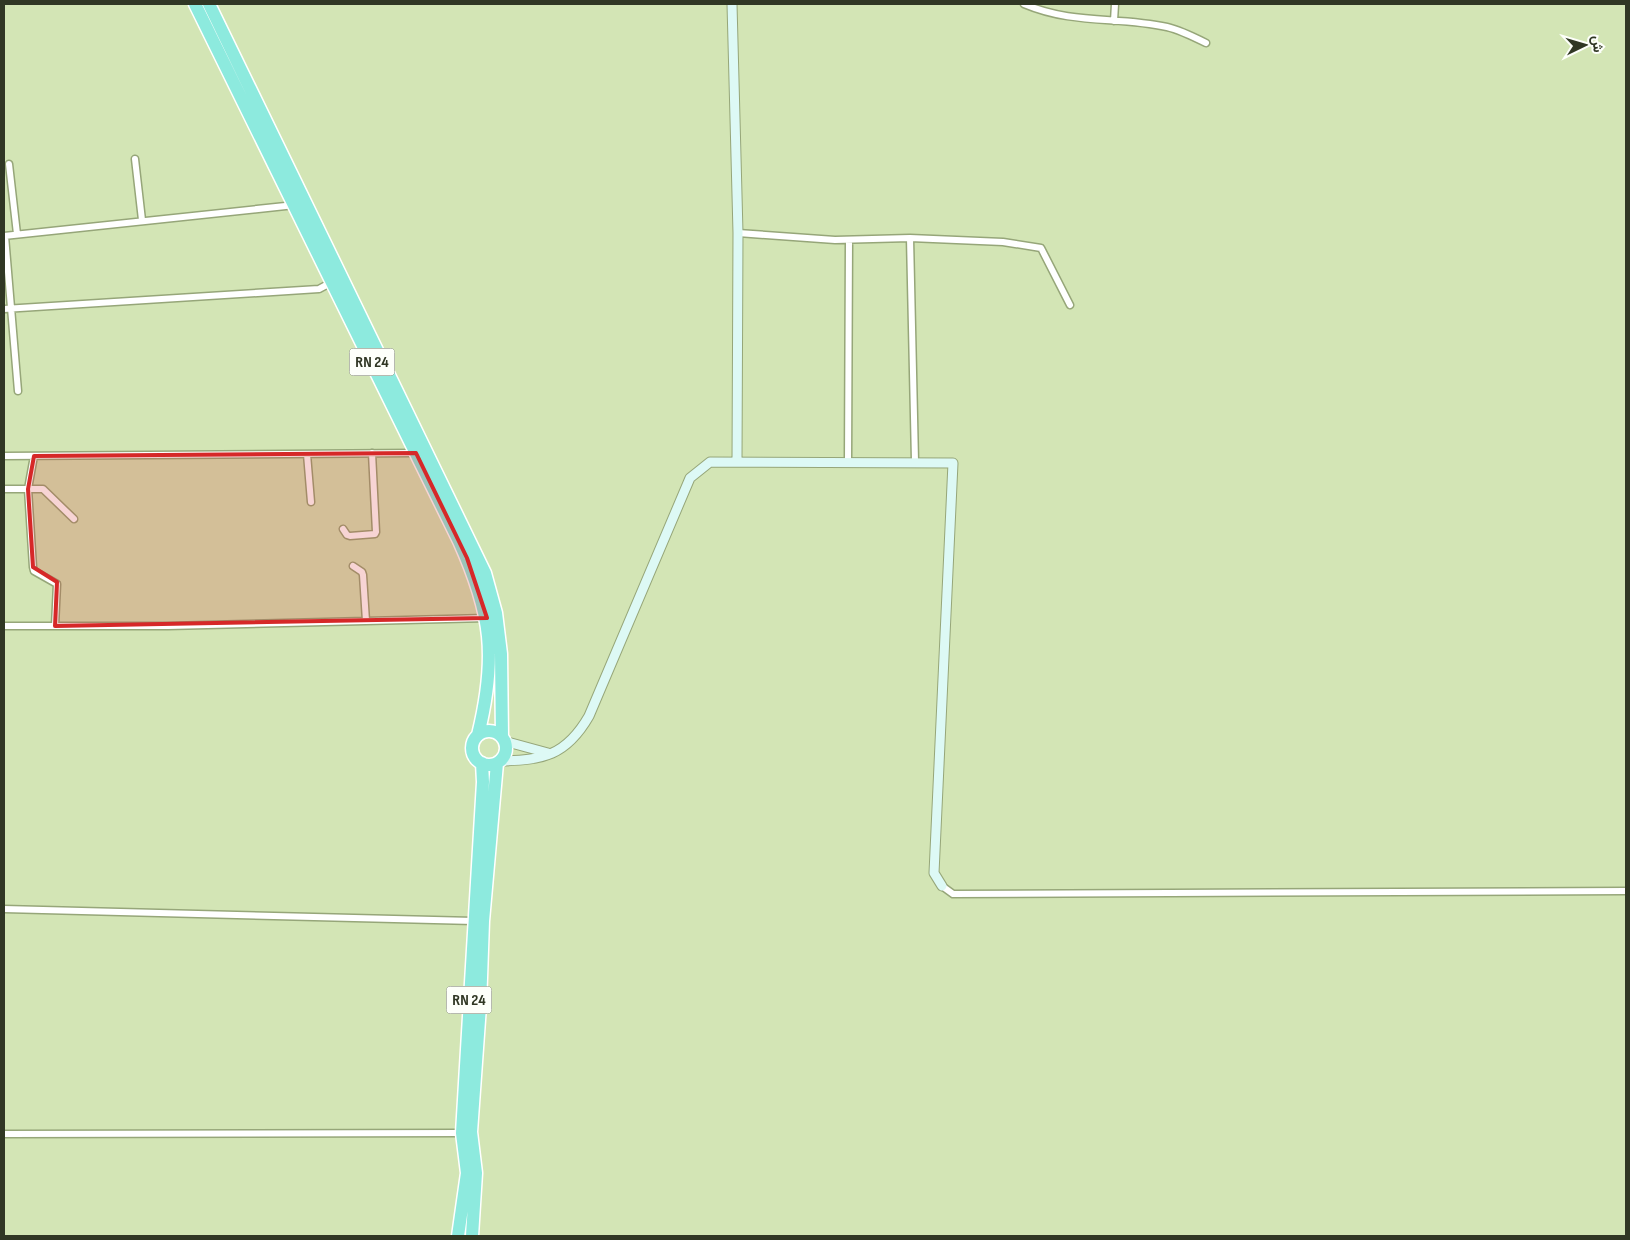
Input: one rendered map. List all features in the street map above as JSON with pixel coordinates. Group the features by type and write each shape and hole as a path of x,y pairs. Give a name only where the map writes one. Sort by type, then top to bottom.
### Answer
{"highway":[{"name":"RN 24","path":"195,4 467,558 487,618 490,668 478,735"},
{"name":"RN 24","path":"209,4 485,574 496,613 501,654 503,739"},
{"path":"490,731 503,739 505,752 498,762 482,763 476,758 473,750 474,742 478,735 490,731"},
{"name":"RN 24","path":"472,1236 476,1173 471,1132 480,1006 482,921 498,762"},
{"name":"RN 24","path":"458,1236 467,1173 462,1133 483,782 482,763"}],"main road":[{"path":"732,4 738,234 737,462"},
{"path":"498,762 526,760 548,753 569,745 579,734 589,716 690,478 710,462 915,461 953,463 934,873 942,886"},
{"path":"503,739 548,753"}],"street":[{"path":"1024,4 1042,12 1071,18 1168,27 1206,42"},
{"path":"1114,21 1115,4"},
{"path":"135,159 142,220"},
{"path":"9,164 17,234"},
{"path":"18,391 7,309 4,236 294,205"},
{"path":"738,234 849,240 910,238 1002,242 1041,248 1070,304"},
{"path":"910,238 915,461"},
{"path":"848,462 849,240"},
{"path":"7,309 319,289 332,282"},
{"path":"343,529 350,536 375,534 376,532 372,453"},
{"path":"4,456 416,453"},
{"path":"307,454 311,502"},
{"path":"34,456 28,489 33,567 34,571 57,584 56,626"},
{"path":"4,489 43,489 74,519"},
{"path":"353,566 363,575 366,621"},
{"path":"4,626 168,626 487,618"},
{"path":"942,886 953,894 1626,891"},
{"path":"4,909 474,921"},
{"path":"4,1134 462,1133"}],"highlighted area":[{"path":"416,453 467,558 487,618 55,626 57,582 33,567 28,489 34,456"}]}
